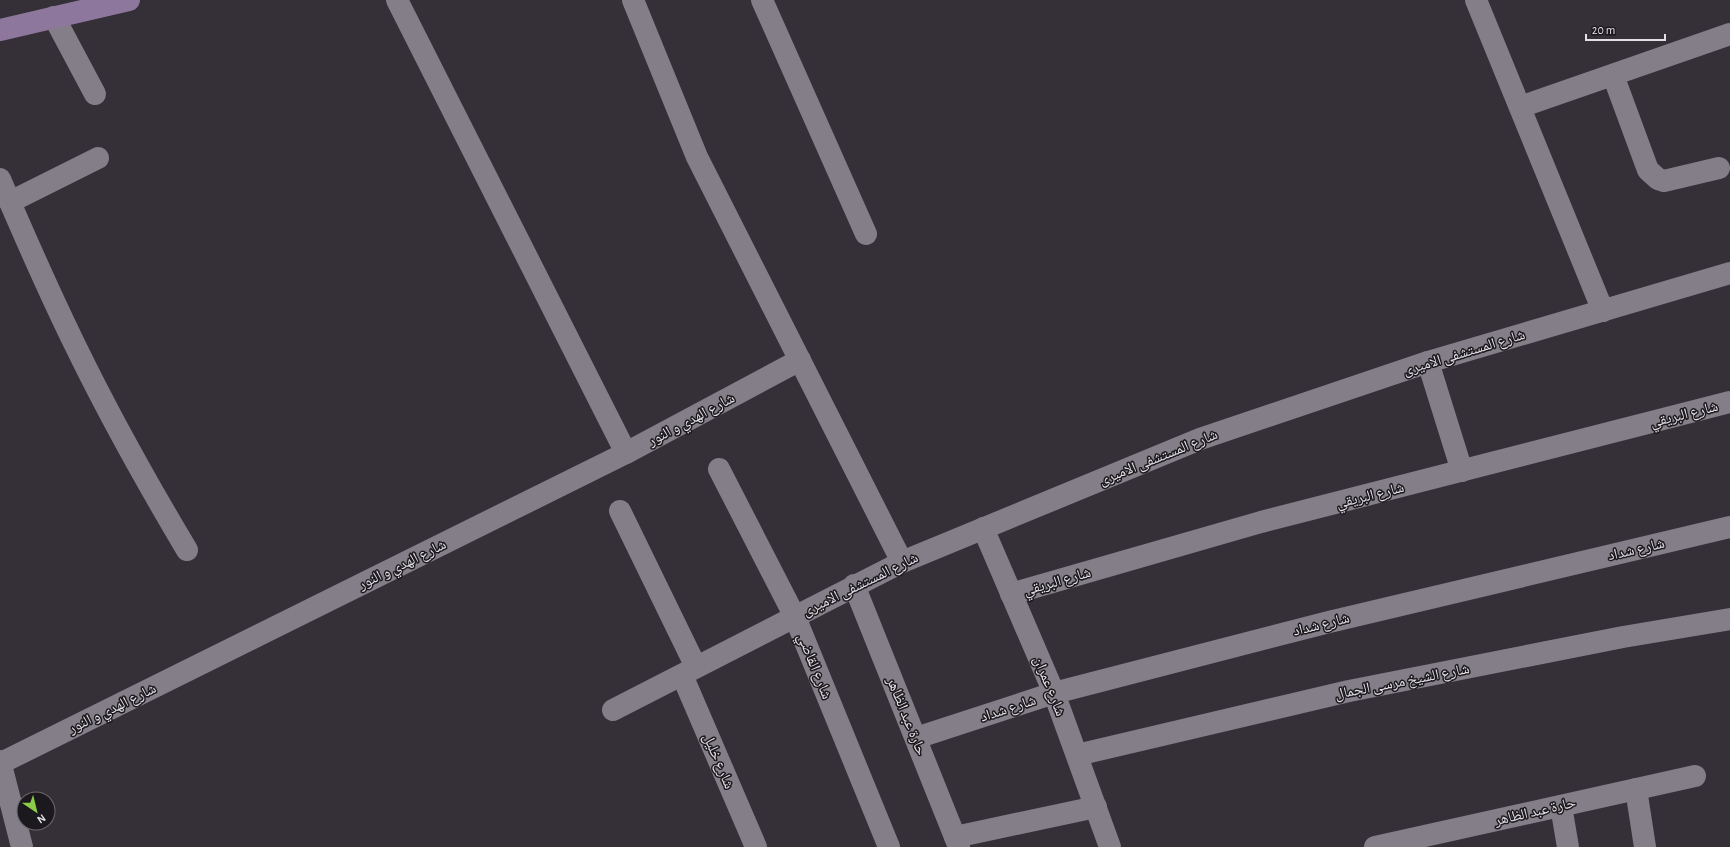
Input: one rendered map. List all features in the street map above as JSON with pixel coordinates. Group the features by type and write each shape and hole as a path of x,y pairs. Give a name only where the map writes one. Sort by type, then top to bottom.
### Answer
{"main road":[{"path":"0,30 129,0"}],"street":[{"path":"397,0 626,453"},
{"path":"633,0 697,156 902,562"},
{"path":"762,0 866,234"},
{"path":"1476,0 1603,311"},
{"path":"54,17 95,94"},
{"path":"1520,107 1730,34"},
{"path":"1612,75 1648,170 1658,179 1669,181 1719,168"},
{"path":"10,202 98,158"},
{"path":"0,179 44,281 110,414 147,483 187,550"},
{"name":"شارع المستشفى الاميرى","path":"613,710 795,617 854,585 902,562 1200,439 1428,362 1730,273"},
{"name":"شارع الهدي و النور","path":"1,762 626,453 800,360"},
{"path":"1428,362 1462,471"},
{"name":"شارع البريقي","path":"1011,594 1261,522 1730,402"},
{"name":"شارع القاضي","path":"719,469 795,617 889,847"},
{"name":"شارع خليل","path":"620,511 689,671 756,847"},
{"name":"شارع شداد","path":"916,738 1054,693 1329,622 1730,527"},
{"name":"شارع عمران","path":"983,528 1054,693 1110,847"},
{"name":"حارة عبد الظاهر","path":"854,585 957,842"},
{"name":"شارع الشيخ مرسى الجمال","path":"1077,755 1349,691 1623,637 1730,619"},
{"path":"1,762 22,847"},
{"name":"حارة عبد الظاهر","path":"1375,847 1695,776"},
{"path":"1636,789 1645,847"},
{"path":"1561,806 1568,847"},
{"path":"957,842 1096,808"}]}
